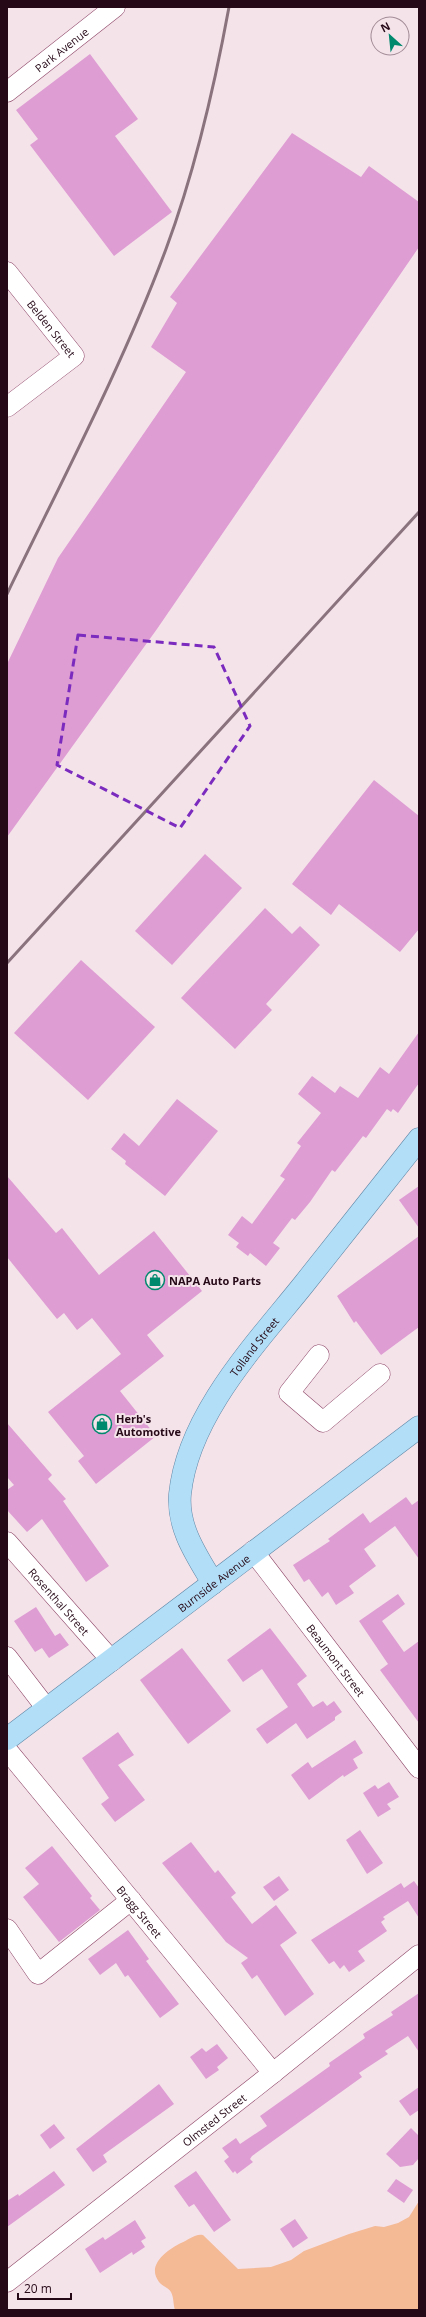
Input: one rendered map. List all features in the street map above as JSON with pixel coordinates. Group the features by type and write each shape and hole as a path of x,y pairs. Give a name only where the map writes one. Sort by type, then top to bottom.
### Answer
{"main road":[{"name":"Tolland Street","path":"213,1583 190,1544 183,1526 180,1495 188,1452 204,1416 253,1349 419,1139"},
{"name":"Burnside Avenue","path":"9,1737 112,1661 253,1551 419,1427"}],"street":[{"name":"Park Avenue","path":"7,92 115,7"},
{"name":"Belden Street","path":"7,272 74,356 7,407"},
{"path":"319,1355 289,1393 323,1422 380,1374"},
{"name":"Rosenthal Street","path":"7,1542 112,1661"},
{"name":"Beaumont Street","path":"253,1551 419,1768"},
{"path":"7,1657 47,1709"},
{"name":"Bragg Street","path":"9,1737 131,1900 273,2073"},
{"path":"7,1929 38,1974 131,1900"},
{"name":"Olmsted Street","path":"7,2282 273,2073 419,1954"}],"highlighted area":[{"path":"78,635 214,647 250,726 180,828 57,765"}],"shaded area":[{"path":"419,2201 419,2310 175,2310 171,2292 159,2282 156,2276 155,2270 157,2264 164,2254 198,2235 203,2235 238,2269 271,2267 291,2260 304,2251 349,2234 375,2226 384,2227 398,2223 409,2217"}],"building":[{"path":"90,54 138,119 115,136 172,212 114,256 30,145 38,139 16,110"},
{"path":"292,133 361,177 369,166 419,202 419,247 157,629 7,837 7,664 58,558 186,372 151,347 177,303 170,297"},
{"path":"374,780 419,816 419,929 400,952 339,904 331,915 292,884"},
{"path":"205,854 242,888 172,965 135,931"},
{"path":"265,908 292,934 300,926 320,945 266,1004 272,1010 235,1049 181,998"},
{"path":"81,960 155,1027 88,1100 14,1033"},
{"path":"419,1032 419,1083 398,1113 393,1109 391,1112 387,1109 366,1138 363,1136 335,1172 332,1170 310,1202 295,1220 292,1218 273,1243 280,1248 266,1266 250,1253 248,1256 236,1247 239,1243 228,1235 242,1216 252,1224 285,1179 280,1176 301,1146 297,1143 321,1113 298,1094 312,1076 335,1093 340,1086 358,1098 380,1067 389,1074"},
{"path":"177,1099 218,1131 165,1196 125,1164 126,1161 111,1149 124,1133 139,1146"},
{"path":"7,1176 56,1233 62,1228 99,1275 154,1231 202,1291 147,1335 164,1356 120,1391 156,1436 96,1484 78,1461 84,1456 48,1412 121,1354 92,1318 77,1330 64,1313 57,1319 7,1257"},
{"path":"419,1186 419,1228 399,1200"},
{"path":"419,1236 419,1327 381,1355 356,1321 354,1323 337,1296"},
{"path":"7,1423 52,1475 48,1479 66,1499 63,1501 109,1566 86,1582 42,1519 27,1532 7,1510 7,1490 14,1485 7,1477"},
{"path":"406,1497 412,1505 419,1500 419,1559 395,1526 364,1549 376,1566 349,1586 354,1593 336,1605 328,1592 322,1597 309,1579 304,1582 293,1565 330,1541 328,1539 363,1513 370,1523"},
{"path":"398,1594 405,1604 382,1621 404,1652 419,1641 419,1723 380,1670 388,1664 359,1621"},
{"path":"36,1607 55,1636 60,1633 69,1645 49,1658 42,1648 35,1652 14,1621"},
{"path":"270,1628 307,1676 297,1684 313,1707 323,1701 327,1706 334,1701 342,1712 335,1717 335,1720 307,1739 296,1723 267,1744 256,1729 288,1707 262,1669 243,1682 227,1660"},
{"path":"182,1648 231,1711 188,1744 140,1680"},
{"path":"118,1732 134,1755 118,1765 145,1800 115,1822 101,1804 109,1798 82,1758"},
{"path":"355,1740 363,1753 353,1759 358,1768 344,1777 343,1775 309,1800 291,1775 308,1762 312,1768"},
{"path":"389,1782 399,1797 387,1804 391,1809 378,1817 363,1793 375,1785 378,1789"},
{"path":"360,1830 383,1863 367,1874 346,1840"},
{"path":"191,1842 215,1873 218,1870 236,1893 231,1897 252,1924 276,1905 297,1933 280,1945 314,1994 285,2016 257,1975 252,1979 241,1963 248,1958 226,1942 162,1863"},
{"path":"52,1846 92,1896 90,1898 100,1910 59,1942 23,1897 39,1884 25,1868"},
{"path":"279,1876 289,1890 274,1901 263,1887"},
{"path":"414,1881 419,1888 419,1918 408,1901 383,1917 385,1919 381,1922 387,1931 358,1951 365,1961 349,1972 344,1965 340,1969 334,1961 329,1964 311,1940 401,1883 404,1888"},
{"path":"128,1930 149,1959 146,1961 179,2004 160,2018 128,1975 125,1977 116,1963 100,1975 88,1959"},
{"path":"419,1993 419,2052 408,2036 385,2051 388,2054 359,2073 362,2077 252,2156 250,2159 253,2162 237,2174 235,2171 233,2173 224,2161 229,2157 222,2148 236,2138 240,2144 267,2126 260,2116 330,2066 329,2063 365,2038 363,2034 393,2015 391,2012"},
{"path":"217,2044 228,2058 217,2067 219,2070 206,2079 190,2057 202,2048 206,2052"},
{"path":"159,2084 174,2104 103,2155 107,2162 93,2172 76,2149"},
{"path":"419,2087 419,2110 410,2116 399,2101"},
{"path":"54,2124 65,2138 50,2149 40,2135"},
{"path":"411,2128 419,2136 419,2158 413,2165 400,2167 386,2154"},
{"path":"54,2171 65,2185 7,2227 7,2201 18,2194 19,2196"},
{"path":"196,2171 231,2220 214,2232 194,2204 189,2207 174,2186"},
{"path":"396,2179 413,2190 404,2203 387,2191"},
{"path":"295,2219 308,2238 293,2248 280,2229"},
{"path":"135,2220 146,2238 141,2241 145,2247 133,2255 132,2252 100,2273 85,2249 103,2237 105,2240"}],"railway":[{"path":"7,594 111,380 149,293 166,249 186,190 203,130 229,7"},
{"path":"7,963 419,512"}],"place":[{"name":"NAPA Auto Parts","path":"155,1280"},
{"name":"Herb's Automotive","path":"102,1424"}]}
